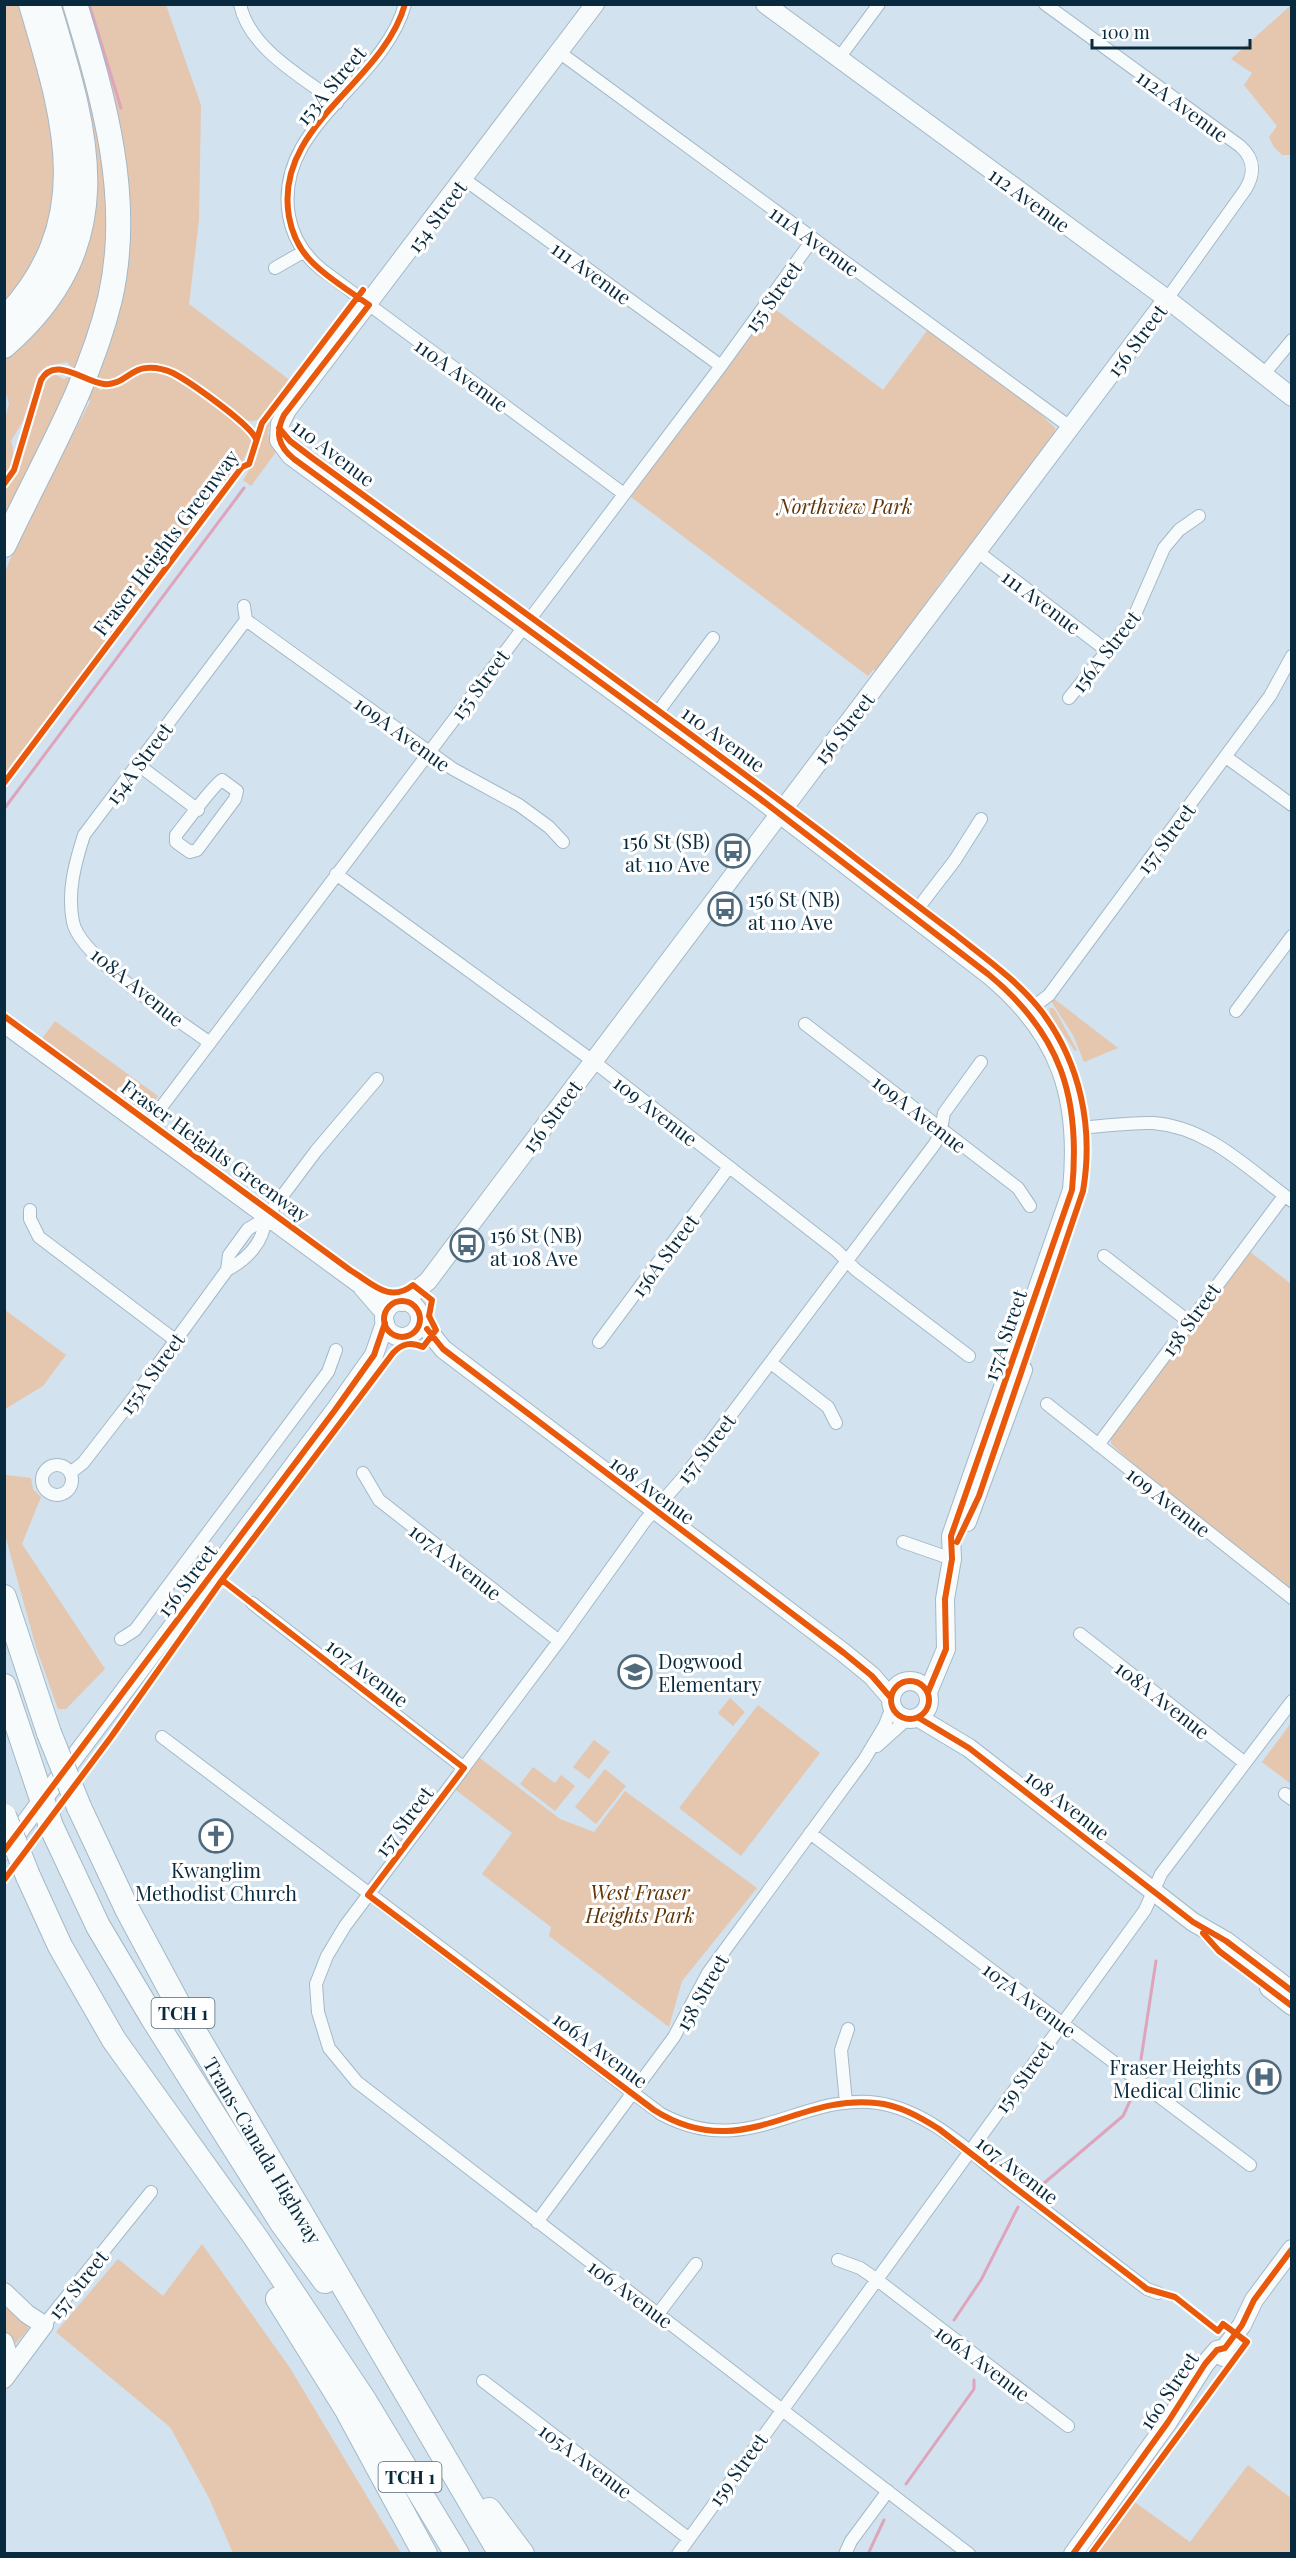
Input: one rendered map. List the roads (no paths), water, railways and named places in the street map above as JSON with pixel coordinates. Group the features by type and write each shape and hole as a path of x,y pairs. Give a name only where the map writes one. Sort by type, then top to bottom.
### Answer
{"highway":[{"path":"4,320 28,292 55,243 63,213 66,179 61,114 31,4"},
{"path":"4,346 30,321 57,283 70,256 83,217 86,181 84,142 72,87 48,4"},
{"path":"4,545 72,407 98,340 110,297 117,246 118,209 113,155 103,99 75,4"},
{"name":"Trans-Canada Highway","path":"4,1597 49,1733 79,1807 127,1909 177,2002 501,2553"},
{"path":"4,1686 38,1808 63,1884 141,2024 270,2230 364,2400"},
{"path":"4,1726 38,1808 74,1879 152,2017 282,2223 397,2379"},
{"name":"TCH 1","path":"4,1816 60,1946 114,2040 141,2081 256,2238 364,2400 457,2553"},
{"path":"141,2081 347,2410 425,2553"},
{"path":"435,2444 507,2531 522,2553"}],"street":[{"path":"240,4 251,29 262,44 338,103"},
{"name":"153A Street","path":"290,225 286,196 293,161 303,142 338,103 396,30 405,4"},
{"name":"154 Street","path":"279,428 287,410 369,305 595,4"},
{"name":"112 Avenue","path":"765,4 1167,299 1292,397"},
{"path":"839,58 879,4"},
{"name":"112A Avenue","path":"1046,4 1240,146 1248,155 1253,171"},
{"name":"111A Avenue","path":"560,52 1070,428"},
{"name":"156 Street","path":"399,1302 428,1281 1167,299 1245,190 1253,171"},
{"name":"111 Avenue","path":"464,179 721,366"},
{"name":"110A Avenue","path":"290,225 303,252 316,265 624,494"},
{"name":"155 Street","path":"144,1130 721,366 813,239"},
{"path":"275,268 303,252"},
{"path":"1263,375 1292,340"},
{"name":"110 Avenue","path":"279,428 280,444 291,456 527,622 919,907 1003,972 1055,1032 1070,1060 1080,1089 1080,1128"},
{"name":"156A Street","path":"1069,698 1106,650 1121,635 1138,609 1164,549 1179,530 1199,516"},
{"name":"111 Avenue","path":"978,552 1106,650"},
{"path":"244,606 246,620"},
{"name":"109A Avenue","path":"246,620 428,752 461,774 511,800 549,827 563,842"},
{"name":"154A Street","path":"73,923 72,870 84,835 246,620"},
{"path":"655,715 712,638"},
{"name":"157 Street","path":"1032,1008 1049,995 1226,757 1270,696 1292,656"},
{"path":"1226,757 1292,805"},
{"path":"137,764 198,810"},
{"path":"222,780 237,791 235,799 196,850 190,852 176,842 176,835 198,810 215,783 222,780"},
{"name":"110 Avenue","path":"782,808 858,874 1032,1008"},
{"path":"858,874 866,874 911,907 919,907 955,860 981,819"},
{"name":"109 Avenue","path":"336,874 593,1061 969,1356"},
{"name":"108A Avenue","path":"73,923 92,954 210,1043"},
{"path":"1236,1011 1292,936"},
{"name":"109A Avenue","path":"805,1024 1018,1188 1030,1206"},
{"path":"4,1028 360,1288 413,1305 419,1316 416,1331 405,1336 389,1331 385,1321 360,1288"},
{"name":"157 Street","path":"318,2012 316,1984 327,1956 368,1895 559,1641 654,1510 688,1472 934,1145 942,1130 944,1113 981,1062"},
{"name":"155A Street","path":"70,1473 84,1463 227,1270 242,1262 261,1239 265,1232 266,1219 316,1151 377,1079"},
{"path":"1080,1128 1152,1123 1180,1128 1216,1143 1288,1199"},
{"name":"157A Street","path":"921,1708 945,1654 945,1599 952,1554 979,1496 1077,1215 1086,1171 1080,1128"},
{"name":"156A Street","path":"599,1342 729,1167"},
{"name":"158 Street","path":"1098,1444 1188,1321 1288,1199"},
{"path":"30,1210 30,1219 39,1237 175,1340"},
{"path":"1104,1256 1188,1321"},
{"name":"156 Street","path":"419,1316 428,1281"},
{"path":"385,1321 387,1310 399,1302"},
{"name":"108 Avenue","path":"419,1316 443,1349 843,1653 872,1676 891,1703"},
{"name":"156 Street","path":"4,1851 374,1355 385,1321"},
{"name":"156 Street","path":"374,1355 405,1336"},
{"name":"108 Avenue","path":"405,1336 443,1349"},
{"name":"156 Street","path":"121,1639 135,1630 328,1372 336,1350"},
{"path":"771,1363 821,1401 832,1413 836,1423"},
{"name":"109 Avenue","path":"1047,1404 1292,1598"},
{"name":"107A Avenue","path":"363,1473 379,1500 559,1641"},
{"path":"903,1542 952,1554"},
{"name":"107 Avenue","path":"252,1603 464,1768"},
{"name":"108A Avenue","path":"1080,1634 1245,1763"},
{"name":"157A Street","path":"907,1682 936,1658 946,1635"},
{"name":"108 Avenue","path":"843,1653 907,1682"},
{"path":"907,1682 921,1684 921,1708 897,1715 891,1703 894,1689 907,1682"},
{"name":"159 Street","path":"678,2553 781,2408 1145,1910 1161,1874 1292,1701"},
{"name":"158 Street","path":"537,2222 674,2037 708,1973 864,1760 885,1725 891,1703"},
{"name":"158 Street","path":"864,1760 921,1708"},
{"name":"108 Avenue","path":"921,1708 1193,1922 1226,1941 1292,1991"},
{"name":"106A Avenue","path":"162,1737 368,1895 668,2118 686,2125 721,2131 760,2127 846,2103"},
{"name":"107A Avenue","path":"810,1833 1250,2165"},
{"name":"108 Avenue","path":"1193,1922 1219,1951 1292,2006"},
{"name":"106 Avenue","path":"318,2012 329,2048 357,2082 969,2553"},
{"path":"846,2103 841,2050 848,2029"},
{"name":"107 Avenue","path":"846,2103 877,2103 924,2119 1147,2289 1158,2293"},
{"name":"157 Street","path":"8,2373 151,2192"},
{"name":"160 Street","path":"1072,2553 1168,2422 1205,2364 1216,2350 1225,2348 1242,2325 1254,2300 1292,2248"},
{"name":"106A Avenue","path":"838,2260 860,2268 876,2279 1068,2426"},
{"path":"658,2314 696,2264"},
{"name":"160 Street","path":"1242,2325 1264,2306 1292,2270"},
{"path":"4,2292 27,2314 44,2325"},
{"path":"4,2342 8,2373"},
{"name":"105A Avenue","path":"483,2381 688,2538"},
{"path":"845,2553 851,2541 888,2491"}],"waterway":[{"path":"89,4 121,108"},
{"path":"4,809 244,488"},
{"path":"1141,2059 1156,1961"},
{"path":"1043,2184 1123,2116 1130,2101"},
{"path":"954,2320 981,2280 1018,2207"},
{"path":"906,2484 974,2389 974,2380"},
{"path":"868,2554 884,2520"}],"place":[{"name":"156 St (SB) at 110 Ave","path":"733,851"},
{"name":"156 St (NB) at 110 Ave","path":"725,909"},
{"name":"156 St (NB) at 108 Ave","path":"467,1245"},
{"name":"Dogwood Elementary","path":"635,1672"},
{"name":"Kwanglim Methodist Church","path":"216,1836"},
{"name":"Fraser Heights Medical Clinic","path":"1264,2077"}],"park label":[{"name":"Northview Park","path":"845,505"},
{"name":"West Fraser Heights Park","path":"640,1902"}]}
